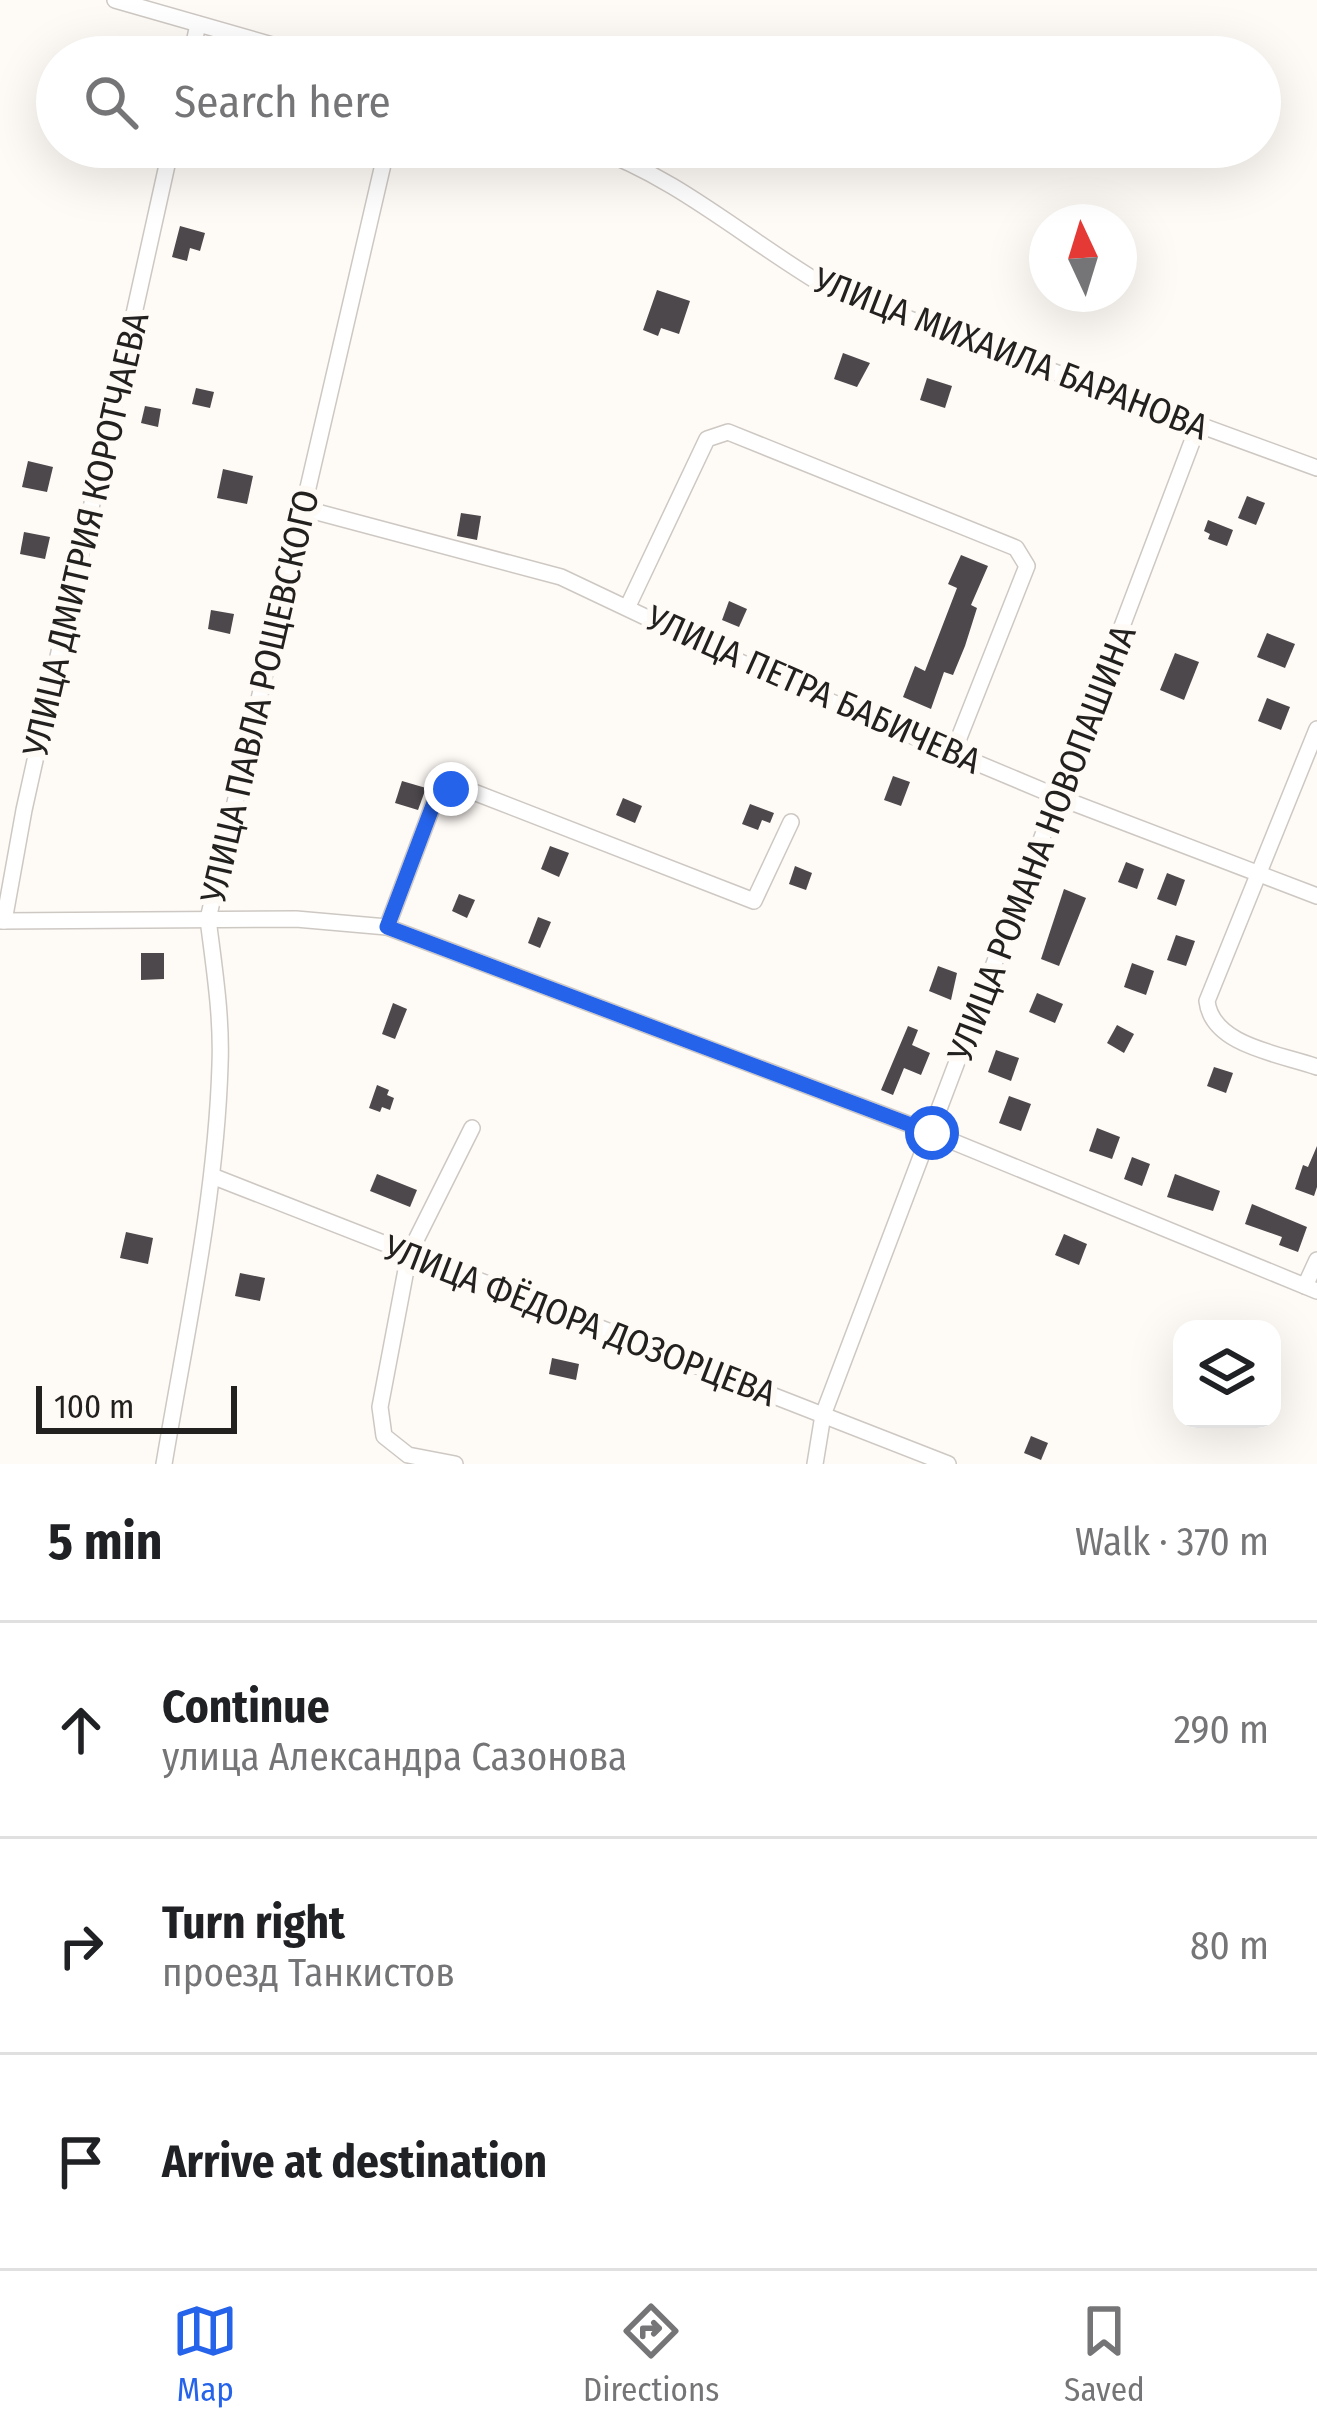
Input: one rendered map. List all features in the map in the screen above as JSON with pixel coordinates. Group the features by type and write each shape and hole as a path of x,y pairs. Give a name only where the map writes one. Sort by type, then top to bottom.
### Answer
{"street":[{"path":"115,0 242,36"},
{"path":"195,36 198,23"},
{"name":"УЛИЦА ДМИТРИЯ КОРОТЧАЕВА","path":"2,921 166,168"},
{"name":"УЛИЦА ПАВЛА РОЩЕВСКОГО","path":"164,1464 212,1176 220,1063 219,1006 208,919 382,168"},
{"name":"УЛИЦА МИХАИЛА БАРАНОВА","path":"639,168 833,290 1317,468"},
{"name":"УЛИЦА РОМАНА НОВОПАШИНА","path":"815,1464 823,1414 1198,426"},
{"path":"628,606 707,439 728,432 1016,548 1027,566 952,753"},
{"name":"УЛИЦА ПЕТРА БАБИЧЕВА","path":"302,508 561,577 772,676 952,753 1317,896"},
{"path":"1317,729 1207,1001 1218,1028 1230,1037 1317,1067"},
{"path":"387,927 435,800 451,789 471,791 754,901 791,822"},
{"path":"2,921 346,921 387,927 932,1133 1311,1288 1317,1260"},
{"path":"454,1464 408,1455 384,1436 380,1407 409,1254 472,1128"},
{"name":"УЛИЦА ФЁДОРА ДОЗОРЦЕВА","path":"212,1176 948,1464"}],"building":[{"path":"180,226 205,233 200,251 190,248 187,261 172,257"},
{"path":"657,290 690,301 679,334 661,328 658,336 643,330"},
{"path":"843,353 870,363 857,387 834,379"},
{"path":"927,378 952,386 945,408 920,400"},
{"path":"196,388 214,392 210,408 192,404"},
{"path":"145,406 161,409 158,427 141,423"},
{"path":"28,461 53,467 47,492 22,487"},
{"path":"223,469 253,476 247,504 217,498"},
{"path":"1247,496 1265,503 1256,525 1238,518"},
{"path":"461,513 481,516 477,540 457,536"},
{"path":"1208,520 1233,530 1227,546 1208,539 1210,534 1204,531"},
{"path":"24,532 50,537 45,559 20,554"},
{"path":"961,555 988,566 971,605 977,608 965,646 953,675 944,672 931,709 903,697 915,666 925,671 957,588 948,584"},
{"path":"729,601 747,609 739,627 722,620"},
{"path":"211,610 234,614 230,634 208,629"},
{"path":"1267,633 1295,644 1285,668 1257,657"},
{"path":"1175,653 1199,662 1184,700 1160,690"},
{"path":"1267,698 1290,707 1281,730 1258,721"},
{"path":"893,776 910,782 901,806 884,800"},
{"path":"402,781 426,788 418,810 395,803"},
{"path":"623,798 642,806 635,823 616,815"},
{"path":"750,804 774,813 770,823 762,820 758,830 742,824"},
{"path":"550,846 569,853 559,877 541,869"},
{"path":"1126,862 1144,869 1137,889 1118,882"},
{"path":"795,866 812,873 806,890 789,884"},
{"path":"1167,873 1185,880 1176,906 1157,899"},
{"path":"1064,889 1086,898 1059,966 1041,959"},
{"path":"459,894 475,900 467,918 452,911"},
{"path":"538,917 551,922 540,948 528,943"},
{"path":"1176,935 1195,941 1186,966 1167,960"},
{"path":"141,953 164,953 164,979 141,980"},
{"path":"1132,963 1154,971 1146,995 1124,987"},
{"path":"938,966 957,973 951,1000 929,991"},
{"path":"1037,993 1063,1004 1055,1023 1029,1012"},
{"path":"393,1003 407,1009 395,1039 382,1034"},
{"path":"1117,1025 1134,1034 1124,1053 1107,1043"},
{"path":"908,1026 918,1030 912,1045 930,1053 921,1075 904,1068 893,1095 881,1090"},
{"path":"996,1050 1019,1058 1011,1081 988,1072"},
{"path":"1214,1067 1233,1073 1226,1093 1207,1086"},
{"path":"377,1085 394,1098 390,1110 369,1108"},
{"path":"1009,1096 1031,1104 1021,1131 999,1123"},
{"path":"1097,1128 1120,1137 1112,1159 1089,1151"},
{"path":"1317,1146 1314,1196 1295,1189 1303,1165 1308,1167"},
{"path":"1132,1157 1150,1164 1142,1186 1124,1179"},
{"path":"377,1174 417,1190 410,1207 370,1191"},
{"path":"1175,1174 1220,1191 1213,1211 1167,1197"},
{"path":"1252,1204 1307,1227 1298,1252 1279,1245 1282,1237 1245,1224"},
{"path":"126,1232 153,1238 148,1264 120,1258"},
{"path":"1064,1234 1087,1244 1079,1265 1055,1255"},
{"path":"240,1273 265,1278 260,1301 235,1296"},
{"path":"552,1358 579,1364 576,1380 549,1374"},
{"path":"1031,1436 1048,1443 1041,1460 1024,1453"}],"route":[{"path":"451,789 435,800 387,927 932,1133"}]}
